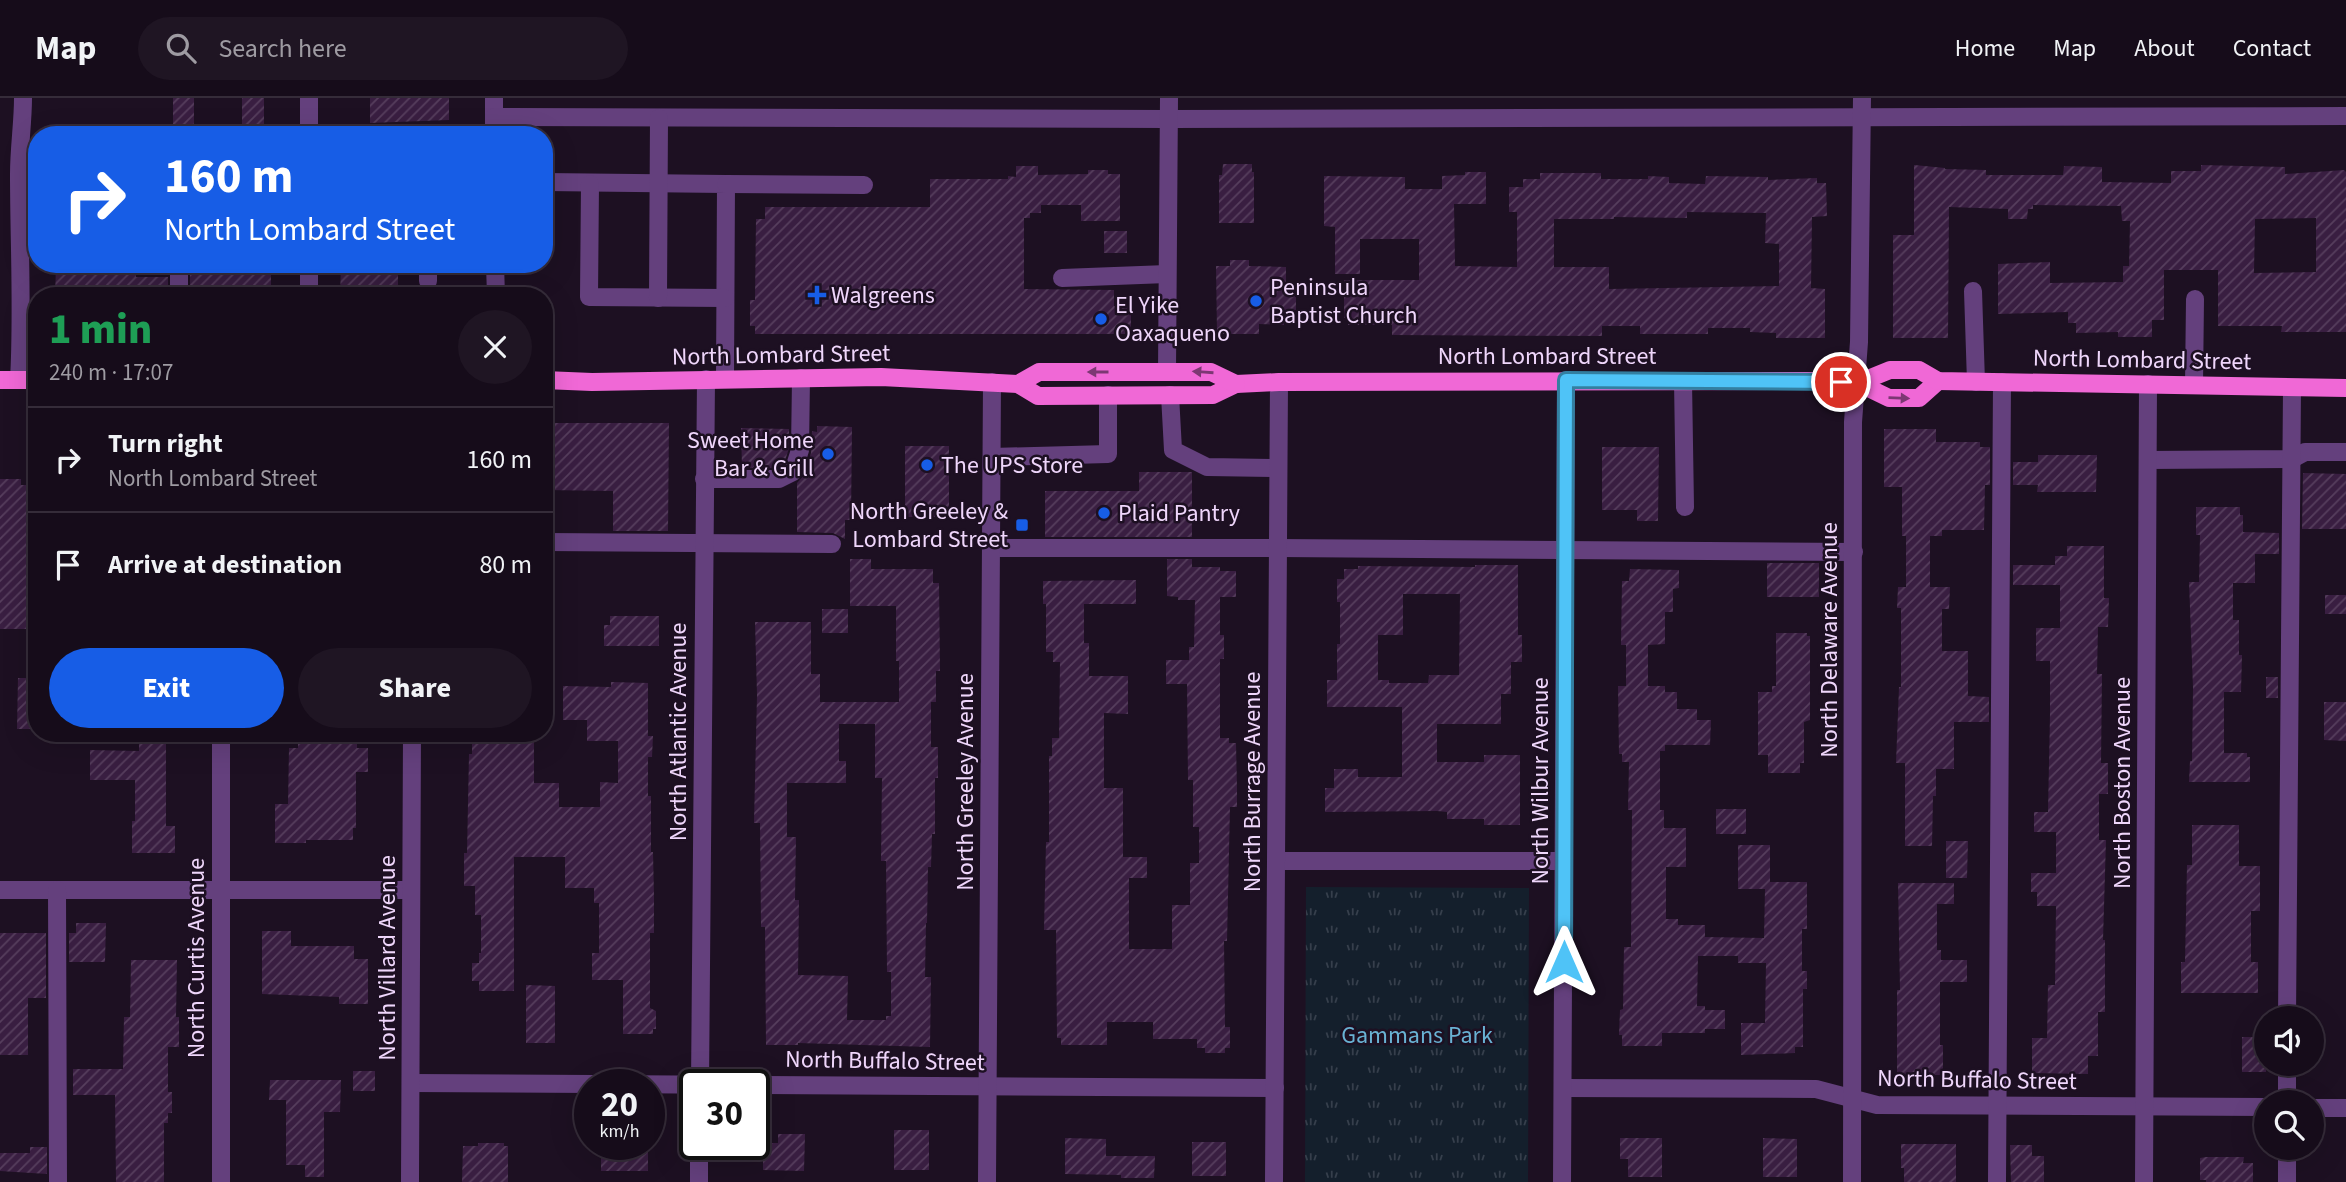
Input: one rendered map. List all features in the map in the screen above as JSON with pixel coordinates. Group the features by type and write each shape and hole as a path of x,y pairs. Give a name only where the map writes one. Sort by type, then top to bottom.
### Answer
{"main road":[{"name":"North Lombard Street","path":"553,380 604,382 881,377 1018,384 1038,396 1213,395 1236,384 1279,382 1566,380 1858,383 1889,370 1919,370 1938,381 2346,388"},
{"name":"North Lombard Street","path":"1018,384 1039,372 1211,372 1236,384"},
{"path":"0,380 28,380"},
{"name":"North Lombard Street","path":"1858,383 1889,398 1919,398 1938,381"}],"street":[{"path":"23,98 19,158 21,342 28,380"},
{"path":"309,98 309,126"},
{"path":"494,98 494,126 659,118 2346,116"},
{"path":"1167,372 1169,98"},
{"name":"North Delaware Avenue","path":"1852,1182 1853,422 1858,383 1862,98"},
{"path":"658,298 659,118"},
{"path":"553,182 864,185"},
{"path":"590,184 589,297 725,298"},
{"path":"725,378 726,184"},
{"path":"1062,278 1167,274"},
{"path":"1973,291 1976,382"},
{"path":"2194,385 2195,299"},
{"path":"704,479 779,479 793,472 800,450 801,377"},
{"name":"North Atlantic Avenue","path":"700,1069 706,379"},
{"name":"North Wilbur Avenue","path":"1562,1182 1566,380"},
{"path":"1683,381 1685,507"},
{"name":"North Greeley Avenue","path":"987,1182 992,382"},
{"name":"North Burrage Avenue","path":"1274,1182 1279,382"},
{"path":"1997,1182 2002,382"},
{"name":"North Boston Avenue","path":"2144,1182 2148,384"},
{"path":"2287,1006 2292,388"},
{"path":"992,457 1108,454 1108,395"},
{"path":"1170,395 1173,450 1207,467 1279,468"},
{"path":"2148,460 2291,459 2305,452 2346,452"},
{"path":"553,542 832,544"},
{"path":"992,548 1854,552"},
{"name":"North Curtis Avenue","path":"221,742 221,1182"},
{"name":"North Villard Avenue","path":"410,1182 412,742"},
{"path":"1277,860 1564,861"},
{"path":"0,890 411,890"},
{"path":"57,890 58,1182"},
{"name":"North Buffalo Street","path":"411,1083 679,1084"},
{"name":"North Buffalo Street","path":"770,1085 1275,1088"},
{"name":"North Buffalo Street","path":"1563,1088 1816,1088 1877,1105 2254,1107"},
{"path":"2324,1108 2346,1108"},
{"path":"699,1160 699,1182"},
{"path":"2287,1160 2287,1182"}],"green space":[{"name":"Gammans Park","path":"1306,887 1529,888 1528,1182 1305,1182"}],"building":[{"path":"173,98 194,98 194,126 173,126"},
{"path":"242,98 264,98 264,126 242,126"},
{"path":"370,98 449,98 449,120 370,123"},
{"path":"1223,164 1252,164 1254,223 1219,223 1219,175 1222,175"},
{"path":"1914,165 1986,170 1986,175 2063,175 2064,166 2102,167 2102,182 2171,183 2171,171 2201,171 2201,165 2285,167 2285,174 2344,170 2346,332 2281,332 2282,326 2218,326 2218,270 2164,270 2164,320 2152,320 2152,337 2118,337 2118,332 2076,333 2076,323 2068,323 2068,312 1998,314 1998,264 2050,262 2050,283 2123,282 2123,266 2129,266 2130,221 2122,221 2121,206 2033,205 2033,209 2028,209 2027,219 2008,219 2008,209 1949,207 1948,338 1893,338 1893,235 1914,235","holes":["2316,218 2316,272 2254,273 2255,219"]},
{"name":"Walgreens","path":"1016,166 1038,166 1038,175 1088,174 1088,170 1108,170 1108,174 1120,174 1120,221 1081,221 1081,205 1041,205 1041,213 1030,213 1030,218 1024,218 1024,289 1114,290 1114,306 1131,306 1131,334 755,334 755,326 750,326 750,300 755,300 756,219 765,219 765,207 930,207 930,179 1008,179 1008,176 1016,177"},
{"path":"1465,172 1486,172 1486,204 1454,204 1455,266 1517,267 1517,212 1509,212 1509,187 1523,187 1523,179 1540,179 1540,173 1601,173 1601,179 1669,177 1669,183 1705,184 1706,176 1768,177 1768,180 1817,178 1817,183 1826,183 1827,216 1812,217 1811,288 1825,289 1825,338 1776,338 1776,333 1750,332 1750,328 1708,328 1708,334 1640,334 1640,326 1602,326 1602,336 1392,335 1392,325 1348,325 1348,318 1344,318 1344,280 1419,280 1419,239 1360,239 1360,274 1335,274 1335,227 1324,226 1324,176 1405,177 1405,189 1442,189 1442,176 1465,175","holes":["1687,212 1766,213 1765,243 1779,244 1779,286 1609,289 1609,267 1554,267 1554,219 1687,218"]},
{"path":"1104,231 1127,231 1127,253 1104,253"},
{"name":"Peninsula Baptist Church","path":"1230,260 1249,260 1249,266 1286,267 1286,292 1296,292 1296,310 1284,310 1284,325 1259,324 1259,334 1217,334 1216,266 1230,266"},
{"path":"56,273 136,273 136,277 168,277 168,287 55,287"},
{"path":"271,273 271,287 190,287 190,274"},
{"path":"341,273 398,273 398,287 340,287"},
{"path":"553,423 669,423 668,531 613,531 613,491 553,490"},
{"path":"817,426 852,427 851,520 845,520 845,539 833,533 797,532 797,483 804,475 811,453 812,431 817,432"},
{"path":"741,428 789,429 789,448 784,464 776,468 742,468"},
{"path":"1884,429 1936,429 1936,442 1980,442 1980,447 1990,447 1990,485 1985,485 1984,530 1942,530 1942,536 1930,536 1930,587 1950,587 1949,609 1942,609 1942,651 1968,651 1968,696 1989,697 1989,722 1954,722 1954,769 1936,769 1932,846 1905,846 1905,763 1896,763 1901,687 1901,608 1897,608 1898,587 1906,587 1906,536 1902,536 1902,487 1884,487"},
{"name":"The UPS Store","path":"905,446 949,446 949,517 905,517"},
{"path":"1602,447 1659,447 1658,521 1637,521 1637,510 1602,510"},
{"path":"2038,455 2097,455 2096,492 2037,492 2038,485 2013,485 2013,462 2038,462"},
{"path":"1139,472 1192,472 1192,537 1045,537 1045,491 1139,491"},
{"path":"2303,473 2346,474 2346,529 2302,529"},
{"path":"0,479 21,479 21,485 28,485 28,629 0,629"},
{"path":"2196,507 2240,507 2243,532 2279,533 2279,554 2255,554 2255,583 2233,583 2233,620 2239,620 2239,655 2242,655 2241,692 2224,692 2224,753 2247,753 2247,757 2250,757 2250,782 2189,782 2192,761 2193,688 2189,582 2199,582 2200,535 2196,535"},
{"path":"2067,546 2104,546 2104,598 2109,598 2108,627 2098,627 2097,674 2102,674 2101,763 2108,763 2108,794 2099,794 2099,840 2106,840 2103,940 2105,1012 2098,1012 2098,1056 2088,1056 2088,1074 2032,1073 2032,1038 2047,1038 2048,985 2055,985 2056,906 2037,906 2037,892 2031,892 2031,873 2056,873 2056,832 2034,832 2034,812 2048,812 2050,714 2050,661 2036,661 2036,628 2060,628 2060,585 2013,585 2013,565 2055,565 2055,556 2067,556"},
{"path":"850,559 871,559 871,569 933,569 933,583 939,583 940,671 936,671 936,702 931,702 931,747 938,747 938,778 935,778 935,834 932,834 931,867 928,867 926,923 925,977 931,977 930,1047 798,1043 766,1045 765,927 761,927 760,823 754,823 757,695 755,622 811,622 811,674 820,674 820,702 899,702 896,606 850,606","holes":["839,724 875,724 875,778 882,778 881,861 886,861 887,972 891,972 891,1016 886,1016 886,1020 847,1020 848,976 798,975 796,837 787,837 787,783 846,783 846,761 839,761"]},
{"path":"1167,559 1192,559 1192,567 1220,567 1220,571 1236,571 1236,597 1220,597 1220,635 1224,635 1224,659 1220,659 1220,738 1229,738 1229,743 1236,743 1237,788 1237,807 1230,807 1227,941 1224,941 1225,1027 1230,1027 1230,1048 1225,1048 1225,1053 1205,1053 1205,1048 1197,1048 1197,1039 1153,1039 1153,1022 1107,1022 1107,1045 1061,1045 1061,1038 1057,1038 1056,930 1044,930 1046,842 1049,842 1049,756 1052,756 1052,738 1059,738 1060,662 1053,662 1053,652 1046,652 1043,581 1136,580 1136,604 1084,604 1084,643 1089,643 1089,676 1128,676 1128,714 1104,713 1104,788 1123,788 1123,857 1147,857 1147,878 1129,878 1129,949 1172,949 1172,905 1190,905 1190,863 1199,863 1199,827 1193,827 1193,780 1188,780 1187,684 1166,684 1166,660 1189,660 1189,647 1194,647 1195,600 1178,600 1178,597 1167,596"},
{"path":"1767,563 1819,563 1819,597 1767,597"},
{"path":"1518,565 1518,635 1522,635 1522,662 1511,662 1511,694 1501,694 1501,724 1437,724 1437,762 1484,762 1484,755 1520,755 1520,825 1484,825 1484,819 1447,819 1447,812 1437,811 1325,812 1325,788 1334,788 1334,769 1358,769 1358,777 1402,777 1402,707 1327,707 1327,680 1337,680 1337,644 1340,644 1337,579 1344,579 1344,569 1358,569 1358,566","holes":["1403,594 1460,594 1459,675 1429,675 1428,683 1389,683 1389,680 1378,680 1378,635 1403,635"]},
{"path":"1630,569 1679,570 1679,588 1673,589 1673,612 1665,612 1665,644 1648,645 1648,686 1665,686 1665,692 1677,692 1677,709 1697,709 1697,720 1711,720 1710,745 1665,745 1665,751 1660,751 1660,810 1664,810 1664,828 1686,828 1686,867 1666,867 1666,919 1678,919 1678,925 1705,925 1705,937 1764,938 1765,889 1738,889 1738,845 1770,845 1770,882 1807,882 1807,929 1802,929 1802,971 1807,971 1807,989 1803,989 1803,1047 1795,1047 1795,1053 1741,1055 1741,1023 1765,1023 1766,963 1738,963 1738,956 1698,956 1697,1006 1705,1006 1705,1010 1725,1010 1725,1029 1705,1029 1705,1033 1662,1033 1662,1046 1622,1046 1622,1035 1619,1035 1620,1010 1623,1009 1624,947 1631,947 1632,810 1628,810 1629,762 1622,762 1622,754 1619,754 1618,686 1626,686 1626,645 1621,645 1622,581 1629,581"},
{"path":"2325,595 2346,595 2346,614 2325,614"},
{"path":"822,609 848,609 848,633 822,633"},
{"path":"610,616 659,616 659,646 604,646 604,625 610,625"},
{"path":"1776,633 1807,633 1807,636 1810,636 1810,720 1804,722 1804,763 1800,763 1800,773 1768,773 1768,755 1758,755 1758,692 1772,692 1772,686 1776,686"},
{"path":"2266,677 2278,677 2278,698 2266,698"},
{"path":"18,678 28,678 28,729 17,729"},
{"path":"611,682 648,683 648,736 653,736 652,757 648,757 648,796 651,796 654,896 654,933 650,933 650,1008 656,1011 656,1029 653,1029 653,1034 623,1034 623,980 592,980 592,953 599,953 599,903 594,903 594,888 565,888 565,857 514,857 514,991 479,991 479,981 472,981 472,963 479,963 481,953 481,915 475,915 475,886 464,886 469,754 472,754 472,742 534,742 534,783 559,783 559,807 600,807 600,782 618,783 618,741 587,741 587,720 563,720 563,686 611,687"},
{"path":"2324,702 2346,702 2346,741 2324,740"},
{"path":"139,742 166,742 166,826 175,826 175,853 132,853 135,780 90,780 90,750 139,751"},
{"path":"298,742 357,742 357,748 368,748 368,772 356,772 356,828 353,828 353,840 275,843 275,804 288,804 289,748 298,748"},
{"path":"1716,809 1746,809 1746,834 1716,834"},
{"path":"2192,825 2239,825 2239,866 2260,866 2260,911 2251,911 2251,962 2258,962 2258,993 2181,993 2181,962 2185,962 2187,865 2192,865"},
{"path":"1946,841 1968,841 1967,878 1946,878"},
{"path":"1898,883 1954,883 1954,904 1937,904 1937,950 1941,950 1941,960 1967,960 1967,982 1940,982 1943,1075 1897,1075 1897,990 1900,990"},
{"path":"76,923 106,923 105,962 69,962 69,933 76,933"},
{"path":"262,931 291,931 291,946 354,946 354,959 368,959 368,1004 339,1004 339,997 262,994"},
{"path":"0,933 46,933 46,998 28,998 28,1055 0,1055"},
{"path":"131,960 177,960 176,1017 179,1017 179,1047 168,1047 168,1092 172,1092 172,1113 168,1113 168,1123 164,1123 164,1182 116,1182 115,1095 73,1095 73,1069 123,1069 124,1017 130,1017"},
{"path":"526,985 555,986 555,1043 526,1043"},
{"path":"2242,1037 2254,1037 2254,1072 2242,1072"},
{"path":"353,1071 375,1071 375,1091 353,1091"},
{"path":"270,1080 341,1080 340,1112 324,1112 324,1177 305,1177 305,1165 286,1165 286,1100 269,1100"},
{"path":"894,1130 929,1130 929,1170 894,1170"},
{"path":"778,1134 805,1134 804,1171 763,1170 763,1160 770,1160 770,1143 778,1143"},
{"path":"1065,1138 1106,1139 1106,1156 1155,1156 1154,1178 1065,1174"},
{"path":"1620,1138 1662,1138 1662,1177 1628,1177 1628,1159 1620,1159"},
{"path":"1763,1138 1797,1139 1797,1177 1763,1177"},
{"path":"1192,1142 1226,1142 1226,1176 1192,1176"},
{"path":"478,1143 504,1143 504,1146 508,1146 508,1182 462,1182 463,1146 478,1146"},
{"path":"1901,1144 1956,1144 1956,1182 1904,1182"},
{"path":"2010,1145 2032,1145 2032,1156 2044,1156 2044,1182 2011,1182"},
{"path":"30,1147 47,1147 47,1174 0,1171 0,1153 30,1153"},
{"path":"2244,1157 2243,1163 2253,1163 2253,1182 2200,1180 2200,1158"},
{"path":"601,1160 648,1160 648,1171 601,1171"}],"place":[{"name":"Walgreens","path":"817,295"},
{"name":"Peninsula Baptist Church","path":"1256,301"},
{"name":"El Yike Oaxaqueno","path":"1101,319"},
{"name":"Sweet Home Bar & Grill","path":"828,454"},
{"name":"The UPS Store","path":"927,465"},
{"name":"Plaid Pantry","path":"1104,513"},
{"name":"North Greeley & Lombard Street","path":"1022,525"}],"route":[{"path":"1564,962 1566,380 1841,382"}]}
